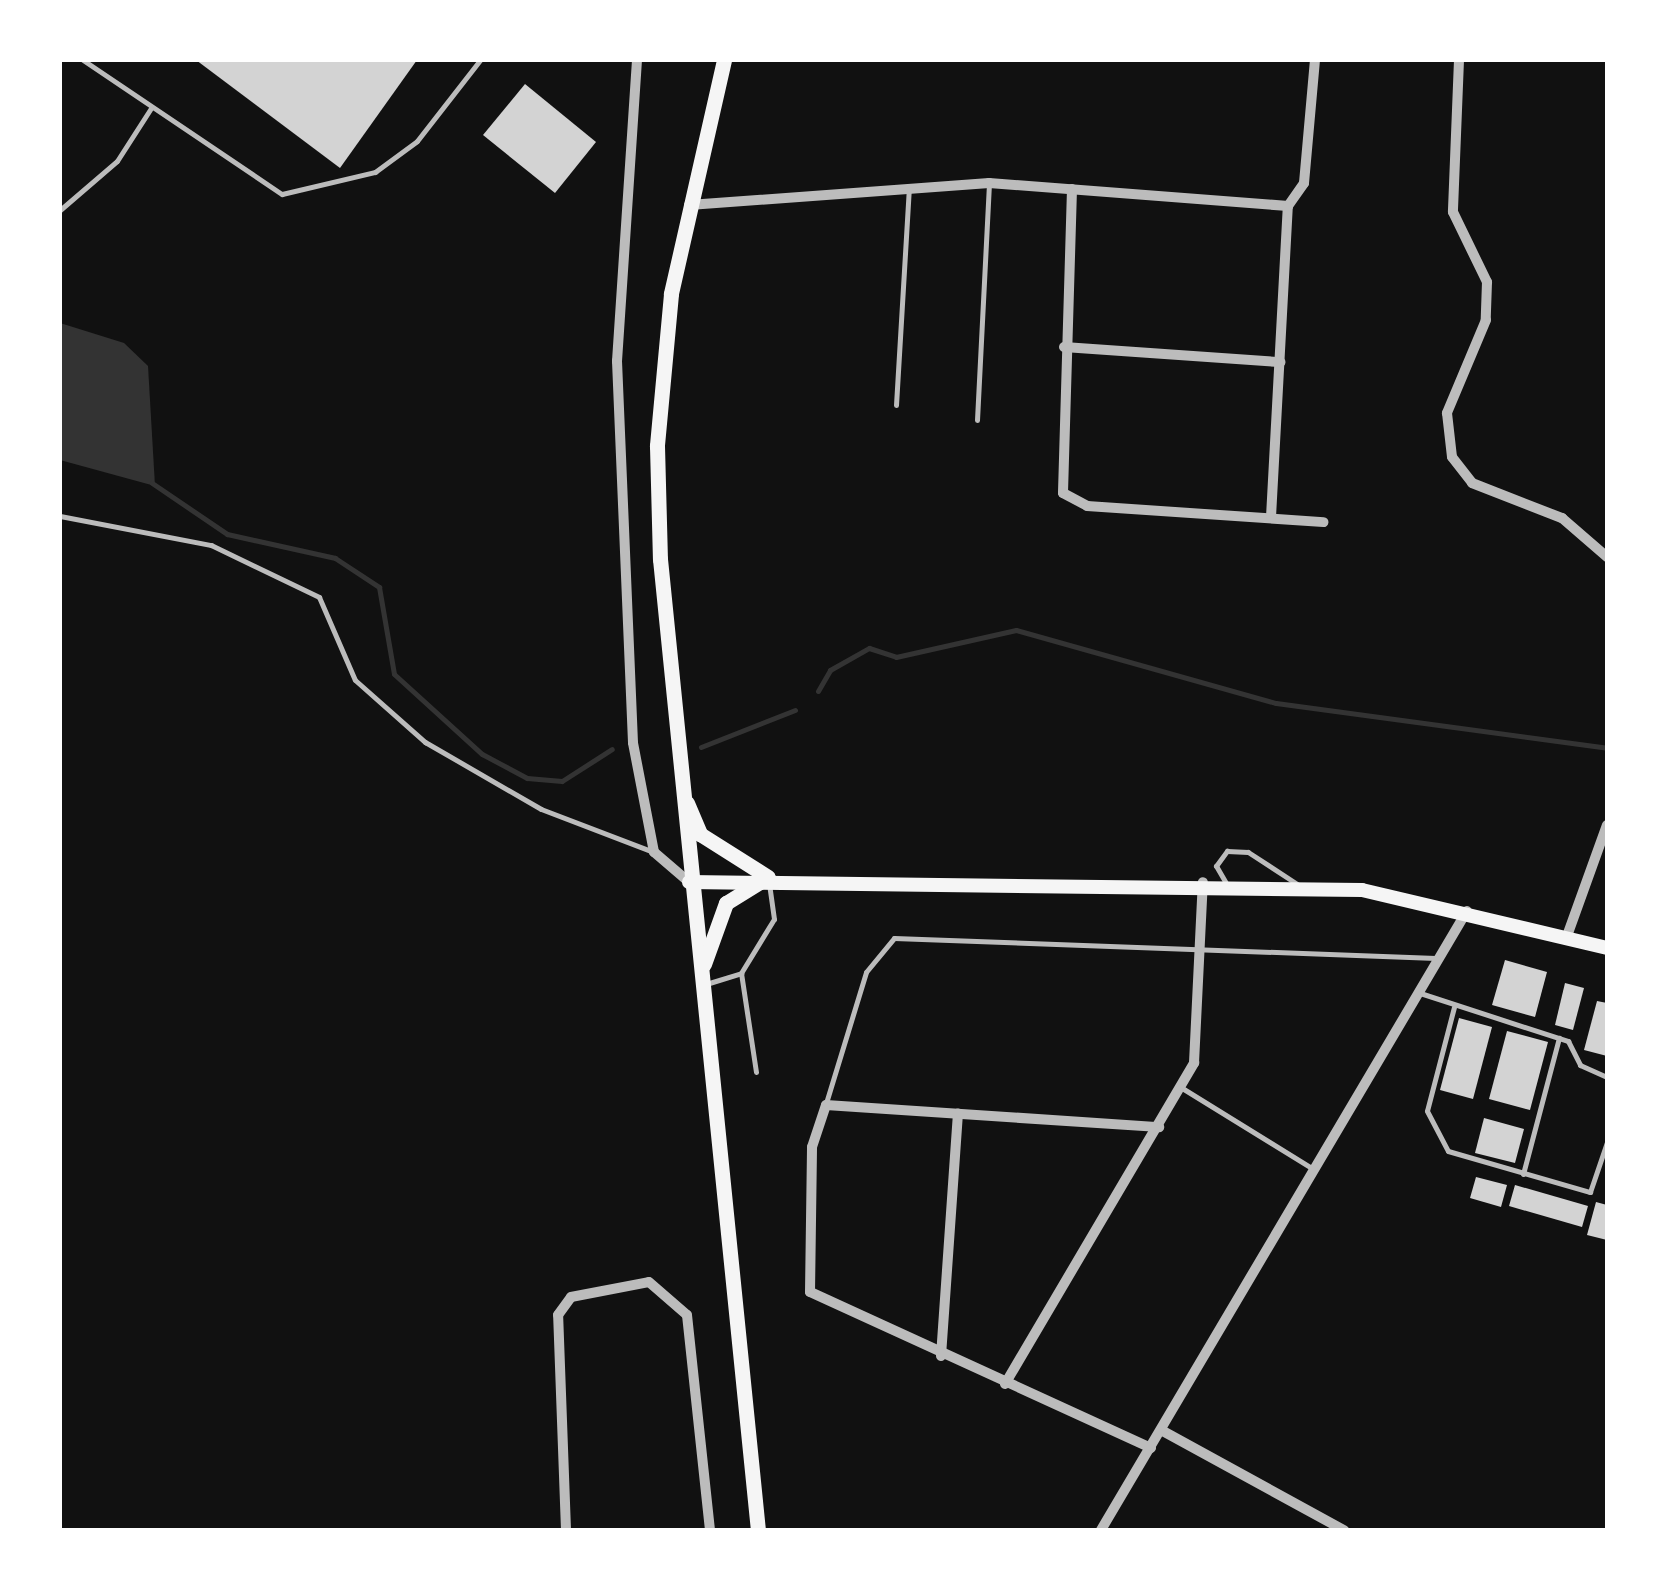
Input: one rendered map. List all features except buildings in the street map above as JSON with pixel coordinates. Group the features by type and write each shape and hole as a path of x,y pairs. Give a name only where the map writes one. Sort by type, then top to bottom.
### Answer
{"main road":[{"path":"724,60 689,205 657,446 689,882 758,1530"},
{"path":"680,781 700,834 768,877"},
{"path":"701,985 726,903 768,877"},
{"path":"689,882 768,877 1203,881 1301,886 1467,910 1605,947"}],"street":[{"path":"1272,517 1288,206 1304,183 1314,60"},
{"path":"634,61 623,200 618,460 634,760 654,852 689,882"},
{"path":"1461,61 1458,234 1482,263 1486,320 1447,413 1452,457 1472,483 1562,518 1607,557"},
{"path":"689,205 989,184 1288,206"},
{"path":"1072,188 1064,347 1063,493 1087,506 1323,522"},
{"path":"1064,347 1280,362"},
{"path":"1567,936 1607,825"},
{"path":"1004,1384 1194,1063 1203,881"},
{"path":"1101,1530 1467,910"},
{"path":"1150,1448 941,1356 810,1292 812,1147 826,1105 1159,1127"},
{"path":"941,1356 958,1114"},
{"path":"566,1530 558,1315 571,1297 649,1282 687,1315 710,1530"},
{"path":"1162,1430 1344,1530"}],"lane":[{"path":"83,60 282,194 375,172 417,141 480,60"},
{"path":"60,210 117,161 150,108"},
{"path":"977,420 989,184"},
{"path":"896,405 909,189"},
{"path":"60,516 211,545 320,598 355,680 425,742 541,808 654,852"},
{"path":"1226,883 1216,866 1237,852 1301,886"},
{"path":"756,1072 741,973 774,918 768,877"},
{"path":"826,1105 866,972 894,938 1202,946 1439,958"},
{"path":"701,985 741,973"},
{"path":"1419,993 1558,1038 1580,1065 1607,1077"},
{"path":"1454,1007 1428,1096 1429,1128 1464,1159 1593,1191 1607,1142"},
{"path":"1523,1174 1558,1038"},
{"path":"1182,1088 1316,1170"}],"shaded area":[{"path":"60,323 124,343 148,366 155,486 60,460"}],"waterway":[{"path":"152,483 227,534 335,558 379,587 394,674 482,754 527,778 562,781 612,749"},
{"path":"818,691 830,670 869,648 896,657 1016,630 1276,703 1607,748"},
{"path":"701,747 795,710"}]}
